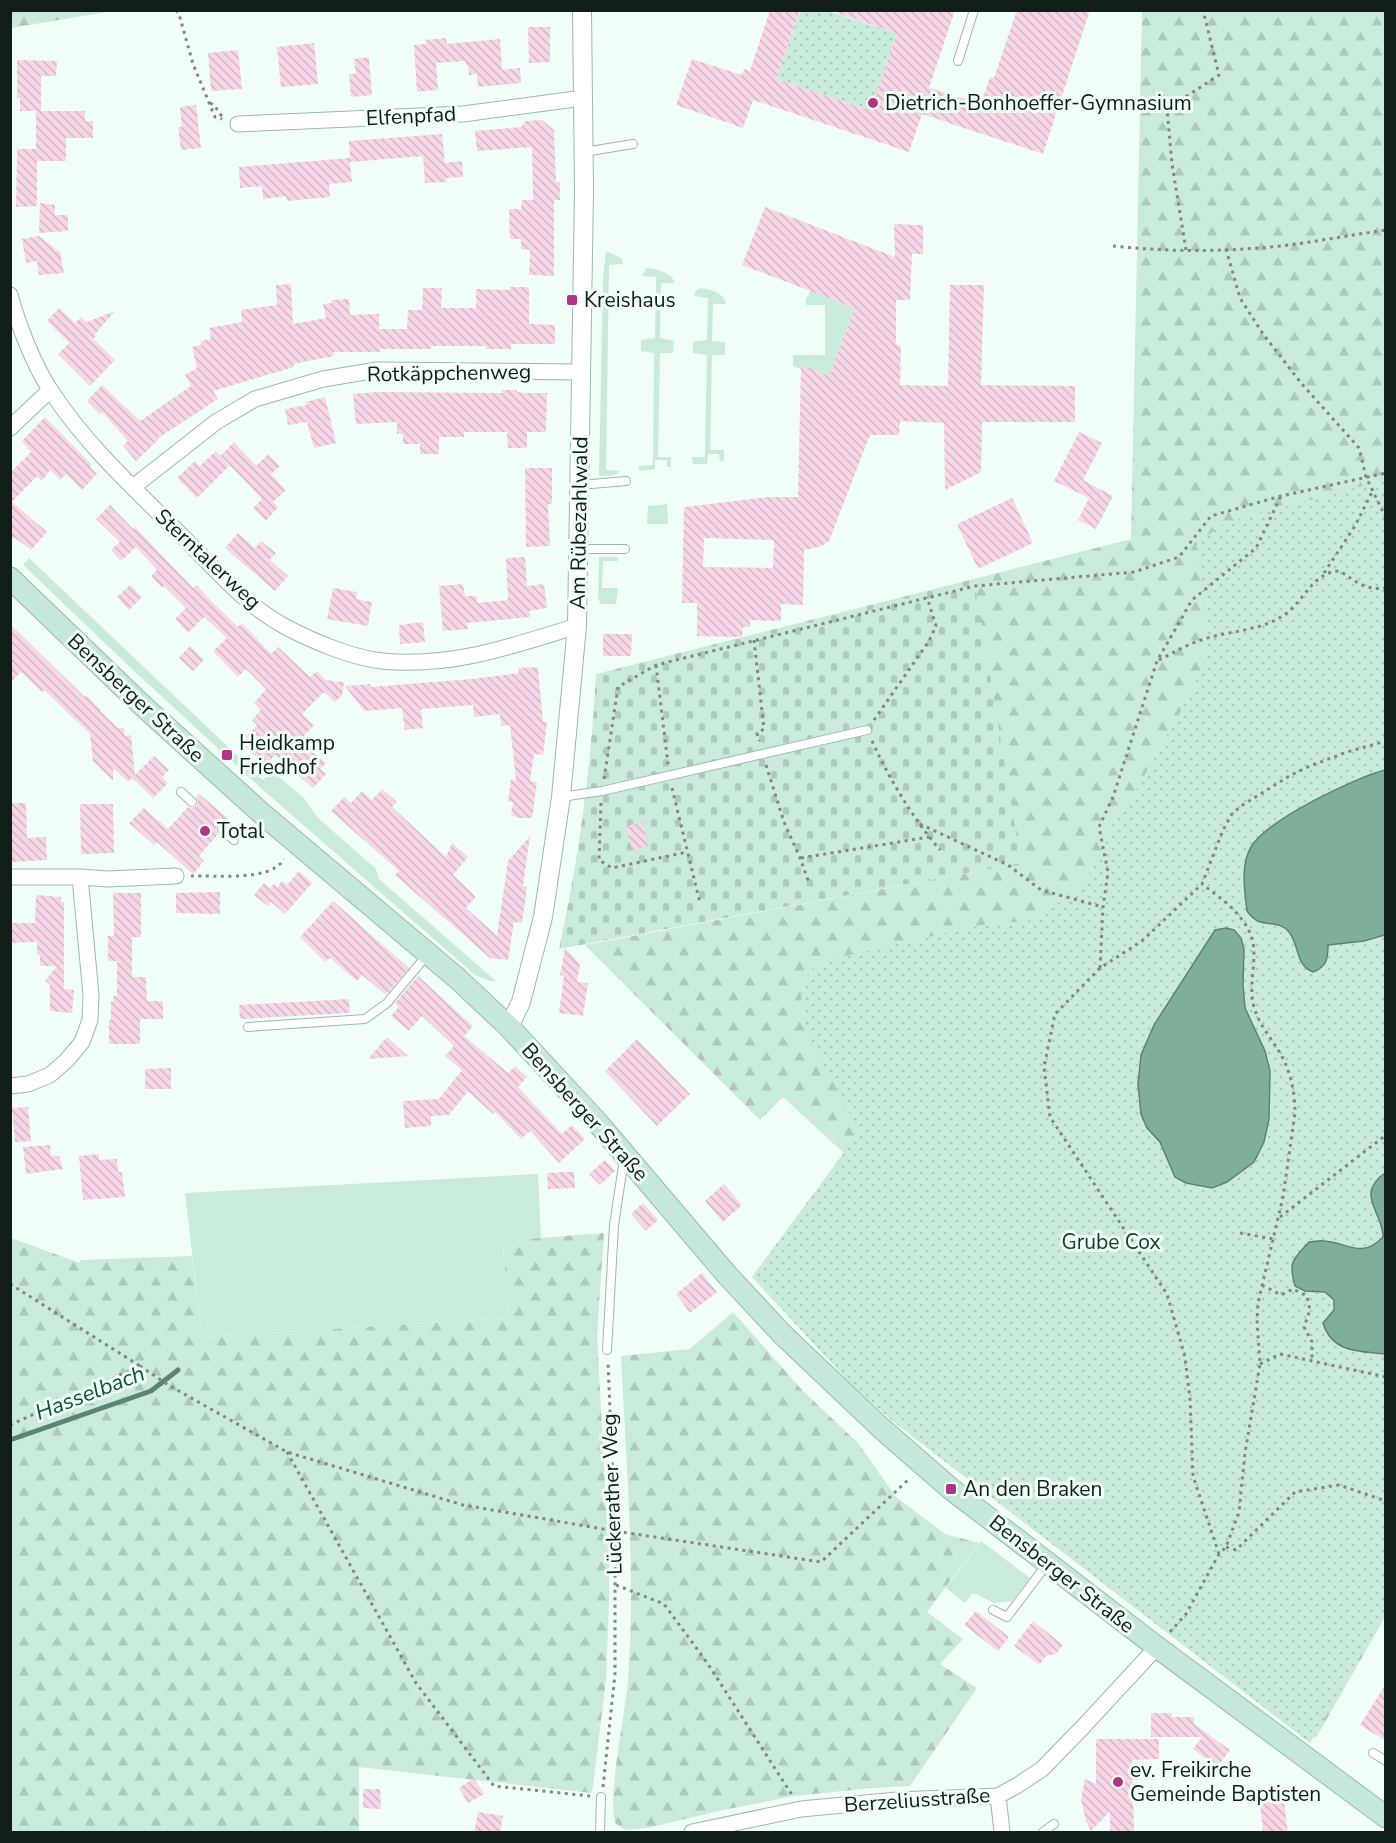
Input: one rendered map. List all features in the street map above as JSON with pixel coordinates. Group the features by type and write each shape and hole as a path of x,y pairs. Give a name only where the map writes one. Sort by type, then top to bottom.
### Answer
{"main road":[{"name":"Bensberger Straße","path":"10,578 135,699 260,812 428,954 510,1027 728,1276 783,1335 923,1466 1157,1647 1386,1817"}],"street":[{"name":"Am Rübezahlwald","path":"510,1027 521,1002 543,917 561,797 577,626 580,549 584,152 582,10"},
{"name":"Elfenpfad","path":"230,121 463,114 583,98"},
{"name":"Sterntalerweg","path":"10,295 30,351 50,390 88,439 245,599 283,626 331,648 381,661 444,661 496,651 577,626"},
{"name":"Rotkäppchenweg","path":"133,487 216,422 255,399 323,379 377,370 582,372"},
{"path":"10,428 50,390"},
{"path":"10,877 108,879 176,876"},
{"path":"10,1086 28,1084 50,1075 82,1042 90,1020 91,995 80,877"},
{"name":"Berzeliusstraße","path":"692,1833 801,1809 897,1800 998,1796 1042,1769 1157,1647"},
{"path":"998,1796 1002,1833"}],"lane":[{"path":"958,61 974,10"},
{"path":"584,152 633,144"},
{"path":"580,485 626,480"},
{"path":"580,549 625,549"},
{"path":"561,797 602,790 867,730"},
{"path":"181,792 192,802"},
{"path":"222,829 234,840"},
{"path":"248,1027 365,1019 387,1003 428,954"},
{"path":"607,1350 614,1225 624,1155"},
{"path":"993,1610 1007,1617 1048,1563"},
{"path":"1373,1753 1386,1761"},
{"path":"600,1833 602,1797"},
{"path":"1043,1833 1054,1824"}],"path":[{"path":"10,11 35,10"},
{"path":"176,10 193,64 215,117"},
{"path":"1187,251 1172,164 1167,109 1219,75 1203,10"},
{"path":"209,102 230,121"},
{"path":"1113,246 1187,251 1280,246 1386,230"},
{"path":"1226,249 1240,298 1263,334 1301,383 1359,448 1366,477 1386,518"},
{"path":"687,852 612,868 599,860 602,790 618,687 656,665 975,586 1134,572 1179,556 1211,516 1281,496 1386,473"},
{"path":"1157,661 1200,640 1265,625 1287,612 1323,573 1355,526 1372,492"},
{"path":"1100,968 1103,907 1108,872 1099,827 1113,797 1157,661 1192,600 1256,548 1281,496"},
{"path":"1323,573 1340,571 1369,589 1386,588"},
{"path":"927,597 936,627 929,641 867,730 884,767 918,823 940,850"},
{"path":"754,640 764,729 757,733 784,822 809,883"},
{"path":"656,665 669,775 700,903"},
{"path":"1219,1554 1193,1476 1190,1399 1185,1357 1167,1294 1050,1117 1044,1067 1055,1014 1100,968 1142,941 1202,884 1223,830 1232,814 1291,775 1347,752 1386,741"},
{"path":"918,823 1008,865 1041,890 1103,907"},
{"path":"800,858 929,837"},
{"path":"176,876 258,874 273,868"},
{"path":"1157,1647 1186,1614 1219,1554 1226,1547 1239,1512 1245,1453 1260,1364 1257,1310 1279,1218 1295,1113 1290,1074 1253,1005 1251,936 1240,916 1202,884"},
{"path":"1279,1218 1386,1135"},
{"path":"1240,1233 1274,1239"},
{"path":"10,1284 170,1386 287,1452 463,1504 615,1531 821,1562 923,1466"},
{"path":"1262,1285 1281,1295 1293,1289 1307,1296 1310,1310 1304,1327 1312,1342 1312,1361"},
{"name":"Lückerather Weg","path":"602,1797 615,1674 615,1531 607,1350"},
{"path":"1260,1364 1280,1354 1386,1377"},
{"path":"10,1425 140,1366"},
{"path":"287,1452 416,1683 494,1786 602,1797"},
{"path":"1226,1547 1236,1550 1295,1492 1339,1485 1386,1501"},
{"path":"615,1585 664,1604 708,1664 801,1809"}],"green space":[{"path":"11,10 113,10 113,11 11,28"},
{"path":"800,11 828,11 897,33 871,111 776,79"},
{"name":"Grube Cox","path":"1142,11 1385,11 1385,1617 1316,1738 1212,1658 857,1165 783,1097 760,1120 585,945 1020,863 974,579 1131,539"},
{"path":"606,251 621,258 623,264 609,265 606,470 620,471 615,475 599,476 603,279"},
{"path":"646,268 671,276 675,283 661,284 660,338 674,341 673,353 660,353 658,457 671,457 671,467 667,467 667,460 655,460 655,469 639,471 639,466 653,465 654,353 641,351 641,340 655,338 656,277 642,276"},
{"path":"701,288 720,295 726,304 713,304 712,341 725,342 725,355 712,355 710,450 724,450 724,461 720,462 719,454 708,454 707,464 693,464 692,457 705,457 707,355 693,353 693,342 707,340 708,298 694,296 696,290"},
{"path":"810,290 855,308 829,376 801,366 801,369 793,366 793,355 825,355 825,305 806,305 806,297"},
{"name":"Grube Cox","path":"1385,480 1385,1614 1310,1743 891,1420 847,1380 752,1277 859,1132 811,1043 803,1018 801,994 809,972 823,961 995,922 1025,922 1045,914 1084,885 1109,830 1135,792 1186,702 1206,658 1206,619 1196,547 1224,523"},
{"path":"667,504 668,524 647,524 648,506"},
{"path":"599,557 618,557 618,561 603,561 602,588 618,588 616,604 601,604 598,599"},
{"path":"29,558 263,780 272,771 304,798 317,817 376,869 379,879 496,981 475,975 262,789 23,565"},
{"path":"974,579 1021,863 559,949 573,881 583,812 596,674"},
{"path":"538,1174 541,1238 503,1242 508,1318 202,1337 185,1193"},
{"path":"604,1233 597,1334 609,1560 609,1602 606,1680 592,1793 359,1767 359,1832 11,1832 11,1238 80,1263 80,1260 192,1256 202,1337 508,1318 503,1241"},
{"path":"733,1312 802,1390 858,1443 896,1497 945,1534 979,1543 927,1612 963,1639 940,1664 977,1688 910,1786 794,1796 648,1828 626,1830 616,1824 613,1796 628,1680 631,1599 621,1356 690,1349"},
{"path":"981,1541 1030,1578 1012,1601 994,1603 972,1594 965,1603 946,1588"}],"shaded area":[{"path":"1385,770 1385,935 1364,941 1328,945 1326,962 1313,972 1303,965 1292,937 1286,929 1258,921 1247,911 1245,862 1251,847 1260,836 1292,813 1333,791"},
{"path":"1226,928 1234,930 1241,938 1244,949 1245,1008 1265,1051 1270,1071 1269,1119 1264,1142 1254,1162 1227,1182 1212,1188 1186,1183 1175,1177 1160,1142 1147,1128 1141,1114 1138,1084 1141,1055 1154,1025 1215,930"},
{"path":"1385,1173 1385,1354 1348,1349 1333,1340 1323,1323 1334,1310 1334,1300 1325,1292 1305,1291 1295,1286 1292,1266 1293,1261 1309,1242 1332,1242 1361,1249 1375,1244 1383,1237 1371,1196 1376,1181"}],"building":[{"path":"770,10 800,10 776,79 871,111 897,33 837,13 838,10 955,10 929,88 981,104 990,77 994,78 1017,10 1090,10 1043,154 922,114 909,152 753,100 743,128 676,105 692,59 742,75 744,69 750,71"},
{"path":"528,27 550,27 550,62 529,63"},
{"path":"446,38 447,44 500,39 502,70 520,68 521,83 478,87 477,74 469,75 465,61 436,63 438,90 417,92 414,45 426,44 425,40"},
{"path":"314,43 318,84 281,87 277,47"},
{"path":"238,50 242,89 211,91 208,53"},
{"path":"369,57 372,95 351,97 349,74 356,74 354,59"},
{"path":"17,60 57,61 56,76 41,76 41,111 85,111 85,121 93,121 93,138 66,138 66,161 37,161 37,206 16,207 17,149 36,149 36,111 20,111 20,98 17,98"},
{"path":"196,105 201,148 181,150 178,127 182,127 180,107"},
{"path":"542,120 554,130 556,182 560,182 560,200 554,200 554,276 529,275 530,250 521,249 521,239 510,239 509,209 521,209 522,200 533,200 532,147 477,151 475,131 521,127 526,121"},
{"path":"442,134 445,163 462,161 463,177 446,178 447,182 425,183 423,156 350,162 352,182 329,184 330,197 287,201 286,196 263,199 262,186 240,188 239,167 350,158 349,141"},
{"path":"40,203 55,205 55,215 68,215 68,231 39,233"},
{"path":"765,207 895,257 894,224 923,225 923,254 912,254 910,300 896,300 896,344 901,346 900,385 948,386 950,285 984,285 981,385 1075,386 1075,422 982,422 981,472 945,490 944,423 900,421 899,435 870,435 829,541 822,546 804,550 803,605 781,604 781,621 750,620 750,627 743,627 742,637 697,636 697,603 682,603 684,507 769,497 798,497 801,365 829,376 855,308 742,265","holes":["704,538 774,540 773,568 703,567"]},
{"path":"39,236 60,252 64,273 39,275 37,261 26,263 22,239"},
{"path":"291,284 293,324 326,318 323,304 332,303 331,300 349,299 350,315 379,314 379,329 407,329 408,310 422,310 423,288 442,288 441,308 476,308 476,289 510,290 510,287 529,287 529,324 555,325 555,344 511,344 511,349 486,349 486,346 431,346 431,349 333,352 334,356 293,364 294,367 213,391 218,399 158,438 136,461 123,446 128,441 102,412 100,414 87,401 102,385 140,421 191,386 185,375 197,368 192,347 201,345 201,341 211,339 209,328 242,322 241,310 277,305 276,285"},
{"path":"59,308 75,323 81,317 87,322 115,311 93,339 115,360 90,386 58,354 69,343 47,321"},
{"path":"502,390 547,393 546,432 527,432 527,448 508,448 507,432 464,432 464,437 439,437 439,454 420,454 420,444 403,444 403,434 397,434 397,422 356,424 353,394 377,392 502,393"},
{"path":"325,397 336,443 314,448 307,422 288,425 285,409 307,405 306,402"},
{"path":"45,417 92,465 90,467 97,474 82,490 66,474 60,480 50,470 42,481 37,476 12,502 47,532 31,550 15,538 10,538 10,473 31,452 22,441"},
{"path":"1079,432 1102,443 1083,480 1113,496 1096,529 1078,520 1089,498 1054,481"},
{"path":"234,442 256,466 268,454 280,466 271,474 286,490 273,502 278,507 266,521 253,508 262,499 221,456 229,466 197,498 177,478 195,461 200,466 216,451 220,456"},
{"path":"525,468 552,468 552,504 548,504 550,546 526,547"},
{"path":"1012,498 1033,543 978,569 957,524"},
{"path":"110,505 133,529 135,527 193,588 197,585 238,627 242,623 271,654 278,647 310,677 317,671 326,680 344,682 342,695 335,702 324,692 302,714 314,725 300,740 326,763 320,769 326,774 313,788 275,755 265,766 241,743 257,725 252,720 261,710 254,703 266,689 246,669 238,677 213,651 227,638 204,617 188,633 175,619 186,608 151,576 157,570 136,547 121,561 111,550 120,542 96,519"},
{"path":"238,533 255,548 261,541 276,553 270,560 288,576 275,591 225,548"},
{"path":"525,557 527,586 544,584 547,608 529,611 530,617 467,623 468,629 443,631 439,586 463,584 465,596 477,596 477,603 508,600 506,558"},
{"path":"130,585 142,597 129,610 117,597"},
{"path":"333,588 357,592 356,599 372,602 368,626 327,619"},
{"path":"423,622 425,642 400,644 399,625"},
{"path":"10,624 118,728 124,728 125,736 131,735 135,775 128,782 113,768 113,781 93,761 90,734 44,690 42,692 21,672 10,683"},
{"path":"603,634 632,634 631,656 603,656"},
{"path":"190,646 204,660 193,671 179,658"},
{"path":"538,667 543,722 547,722 543,755 534,754 530,781 537,782 532,818 519,818 511,815 513,802 508,802 511,779 516,780 510,725 501,726 500,714 474,717 473,705 421,709 423,728 405,730 402,708 364,711 345,686 370,684 371,687 472,679 519,673 518,668"},
{"path":"154,756 169,770 162,777 168,783 153,798 132,778"},
{"path":"382,789 397,802 392,807 446,857 452,843 468,857 453,875 476,897 466,908 497,936 508,861 530,836 523,886 527,887 522,923 514,922 508,960 490,958 395,875 399,871 331,811 344,797 351,803 362,791 372,800"},
{"path":"199,794 230,820 226,825 221,823 217,825 218,834 199,856 204,861 193,874 157,842 154,845 129,823 144,808 168,829 188,807 197,806 196,798"},
{"path":"10,803 26,803 27,838 46,837 47,860 10,862"},
{"path":"80,804 113,804 114,853 81,854"},
{"path":"643,822 648,846 632,850 626,826"},
{"path":"299,871 312,883 285,914 271,902 268,906 254,895 264,883 270,888 274,884 277,887 282,881 287,885"},
{"path":"220,892 220,914 176,913 176,893"},
{"path":"113,893 141,893 141,937 132,937 132,977 146,977 147,1001 163,1001 163,1019 140,1019 140,1044 109,1044 111,1002 113,1002 113,996 117,996 117,961 108,961 108,936 114,936"},
{"path":"36,895 61,897 61,902 64,902 64,989 74,990 72,1013 50,1011 50,985 45,981 57,966 40,966 37,942 10,943 10,923 35,923"},
{"path":"333,901 409,968 386,995 362,975 357,981 330,958 325,962 300,937"},
{"path":"565,948 580,964 577,982 588,983 583,1016 559,1013 564,976 560,975"},
{"path":"418,976 473,1026 464,1036 508,1073 515,1066 527,1077 518,1087 562,1134 572,1125 585,1139 559,1163 530,1131 521,1139 495,1112 493,1114 468,1091 449,1115 431,1116 431,1126 405,1128 403,1101 439,1099 462,1070 445,1056 454,1046 422,1016 409,1031 391,1016 399,1007 395,1003"},
{"path":"349,999 350,1013 240,1019 239,1005"},
{"path":"387,1037 408,1056 368,1059"},
{"path":"637,1039 690,1094 657,1126 605,1071"},
{"path":"171,1068 171,1089 145,1089 145,1069"},
{"path":"28,1107 31,1141 15,1142 12,1108"},
{"path":"50,1145 51,1156 59,1156 63,1169 26,1174 23,1147"},
{"path":"99,1154 99,1160 117,1159 118,1172 122,1172 125,1197 83,1200 79,1156"},
{"path":"605,1160 615,1171 600,1185 589,1174"},
{"path":"574,1172 575,1188 548,1189 547,1173"},
{"path":"724,1184 742,1205 723,1222 705,1201"},
{"path":"643,1203 658,1220 646,1231 631,1214"},
{"path":"702,1273 717,1292 690,1313 676,1294"},
{"path":"976,1611 1009,1637 998,1651 964,1625"},
{"path":"1033,1621 1063,1645 1056,1654 1046,1656 1039,1665 1014,1646"},
{"path":"1386,1684 1386,1741 1360,1725"},
{"path":"1151,1713 1172,1713 1172,1717 1194,1717 1194,1724 1230,1750 1217,1767 1193,1749 1202,1737 1151,1737"},
{"path":"1096,1739 1159,1739 1159,1759 1132,1760 1134,1833 1110,1833 1110,1811 1091,1831 1086,1821 1081,1800 1085,1779 1096,1784"},
{"path":"474,1778 484,1794 468,1803 459,1788"},
{"path":"363,1789 380,1789 381,1809 363,1808"},
{"path":"1276,1792 1278,1804 1284,1803 1288,1833 1263,1833 1259,1794"},
{"path":"478,1812 503,1816 500,1833 474,1833"}],"waterway":[{"name":"Hasselbach","path":"10,1440 151,1391 178,1370"}],"place":[{"name":"Dietrich-Bonhoeffer-Gymnasium","path":"873,103"},
{"name":"Kreishaus","path":"572,300"},
{"name":"Heidkamp Friedhof","path":"227,755"},
{"name":"Total","path":"205,831"},
{"name":"An den Braken","path":"951,1489"},
{"name":"ev. Freikirche Gemeinde Baptisten","path":"1118,1782"}]}
